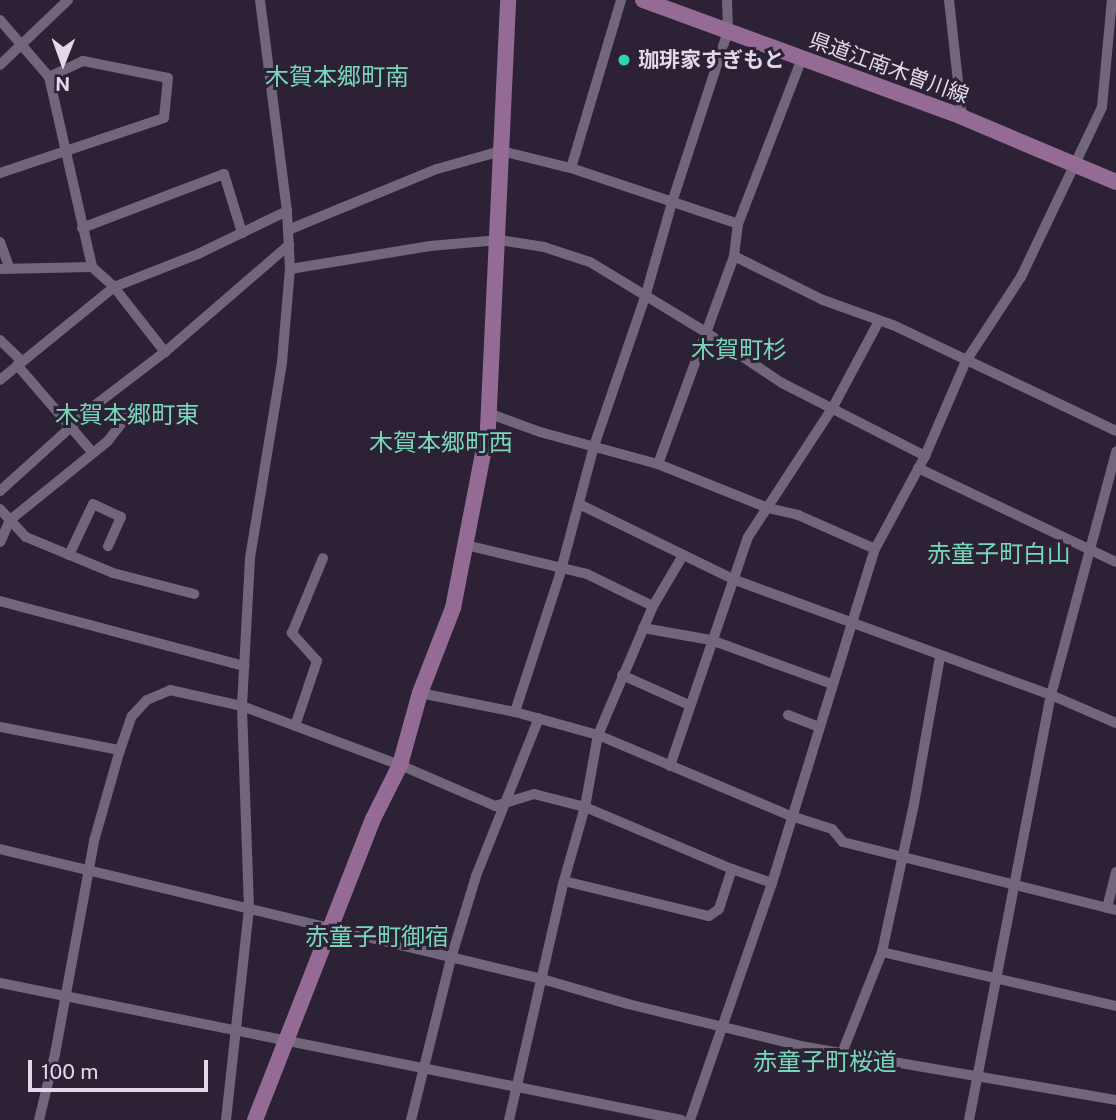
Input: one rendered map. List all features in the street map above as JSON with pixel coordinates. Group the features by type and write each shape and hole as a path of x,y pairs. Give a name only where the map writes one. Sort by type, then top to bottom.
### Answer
{"street":[{"path":"0,65 68,0"},
{"path":"226,1120 238,1032 249,908 242,706 250,558 263,492 282,362 290,269 287,211 260,0"},
{"path":"256,1120 373,819 400,765 420,693 453,608 488,428 499,240 508,0"},
{"path":"571,168 621,0"},
{"name":"県道江南木曽川線","path":"643,0 962,117 1116,182"},
{"path":"515,712 562,568 594,446 645,297 673,199 728,31 727,0"},
{"path":"949,0 962,117"},
{"path":"690,1120 772,883 875,549 925,456 967,360 1021,277 1102,107 1112,0"},
{"path":"0,20 49,77 92,267 114,287 165,352"},
{"path":"658,464 704,331 734,256 738,224 802,58"},
{"path":"0,173 164,118 168,78 83,61 49,77"},
{"path":"1102,107 1116,107"},
{"path":"288,230 436,169 501,151 571,168 673,199 738,224"},
{"path":"82,228 224,174 242,233"},
{"path":"0,380 114,287 287,211"},
{"path":"290,269 359,255 499,240 544,247 590,262 704,331 782,383 925,456"},
{"path":"0,242 5,268 92,267"},
{"path":"0,491 94,406 165,352 289,245"},
{"path":"734,256 823,300 879,321 967,360 1116,431"},
{"path":"670,766 731,579 748,537 833,407 879,321"},
{"path":"0,340 93,453"},
{"path":"0,542 10,520 108,441 132,411"},
{"path":"488,414 658,464 768,508 798,515 875,549"},
{"path":"969,1120 1012,883 1051,695 1116,452"},
{"path":"918,468 1116,562"},
{"path":"69,555 93,504 121,517 108,546"},
{"path":"579,504 731,579 1051,695 1116,723"},
{"path":"0,509 26,537 113,573 194,594"},
{"path":"466,545 587,574 653,606"},
{"path":"509,1120 564,880 585,807 598,735 653,606 682,557"},
{"path":"295,726 317,661 292,633 323,558"},
{"path":"0,601 244,666"},
{"path":"643,628 711,640 832,684"},
{"path":"842,1054 882,952 940,656"},
{"path":"622,675 690,705"},
{"path":"39,1120 55,1054 88,869 120,750 132,716 147,700 170,690 242,706 400,765 495,806 534,794 585,807 772,883"},
{"path":"420,693 515,712 598,735 791,816 832,829 843,842 1112,909 1116,872"},
{"path":"788,715 819,727"},
{"path":"411,1120 452,958 502,806 538,718"},
{"path":"0,727 120,750"},
{"path":"0,849 842,1054 1116,1100"},
{"path":"564,880 709,916 719,909 732,869"},
{"path":"882,952 1116,1006"},
{"path":"0,983 681,1120"}],"place":[{"name":"珈琲家すぎもと","path":"624,60"}],"district":[{"name":"木賀本郷町南","path":"337,77"},
{"name":"木賀町杉","path":"739,350"},
{"name":"木賀本郷町東","path":"127,415"},
{"name":"木賀本郷町西","path":"441,443"},
{"name":"赤童子町白山","path":"999,554"},
{"name":"赤童子町御宿","path":"377,937"},
{"name":"赤童子町桜道","path":"825,1062"}]}
